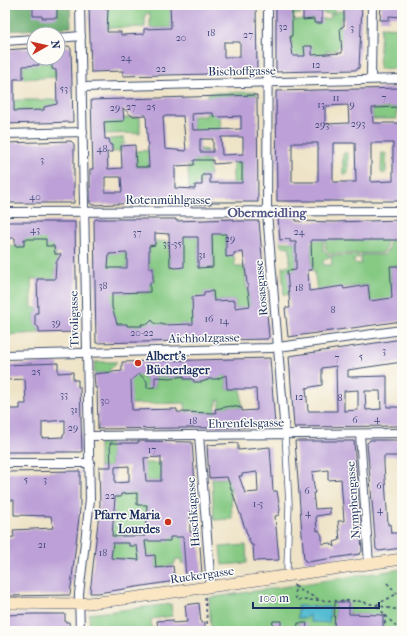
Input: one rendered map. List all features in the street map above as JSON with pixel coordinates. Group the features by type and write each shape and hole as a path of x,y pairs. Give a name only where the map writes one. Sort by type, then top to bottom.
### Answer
{"main road":[{"name":"Ruckergasse","path":"5,604 79,604 208,587 288,572 369,564 402,559"}],"street":[{"name":"Tivoligasse","path":"80,5 90,436 89,510 79,604 80,631"},
{"name":"Rosasgasse","path":"268,5 267,212 285,434 289,504 288,572"},
{"path":"371,80 372,5"},
{"path":"66,37 81,36"},
{"path":"5,41 26,40"},
{"name":"Bischoffgasse","path":"82,87 402,79"},
{"path":"5,134 83,132"},
{"name":"Rotenmühlgasse","path":"5,212 402,211"},
{"name":"Aichholzgasse","path":"5,355 278,348 402,330"},
{"name":"Ehrenfelsgasse","path":"90,436 402,433"},
{"name":"Nymphengasse","path":"360,434 369,564"},
{"name":"Haschkagasse","path":"199,435 208,587"},
{"path":"5,463 90,463"}],"path":[{"path":"288,572 289,583 293,583 298,589 322,600"},
{"path":"387,584 402,599"},
{"path":"295,586 296,600 358,601 402,609"},
{"path":"208,587 208,631"},
{"path":"376,605 402,591"},
{"path":"376,605 400,631"},
{"path":"384,614 385,631"}],"green space":[{"path":"5,5 70,5 71,27 26,26 26,30 5,31"},
{"path":"104,5 170,5 171,28 150,28 150,13 145,14 145,27 105,28 108,16 104,12 108,12 108,8 104,8"},
{"path":"290,5 317,5 318,10 301,11 301,14 294,14 294,20 314,19 315,24 318,24 322,19 330,19 330,16 339,11 344,11 344,18 340,19 342,44 334,51 326,51 326,55 292,57"},
{"path":"335,9 335,12 330,14 319,12 318,10"},
{"path":"381,27 402,28 402,68 379,69"},
{"path":"23,64 26,64 26,66 53,66 52,68 55,70 57,77 23,79"},
{"path":"257,92 257,95 208,97 208,93"},
{"path":"57,100 58,106 51,105 44,107 44,110 9,111 5,101"},
{"path":"396,104 402,104 402,111 396,112 397,119 373,119 372,109 396,108"},
{"path":"207,112 220,116 221,129 193,131 192,116 206,116"},
{"path":"104,114 123,118 140,117 140,133 104,134"},
{"path":"124,138 125,144 121,144 121,151 112,152 108,145 109,139"},
{"path":"200,149 208,152 210,175 202,175 202,184 195,185 195,190 189,190 188,165 194,160 207,160 207,152 200,152"},
{"path":"165,150 149,161 149,166 136,167 135,151"},
{"path":"346,152 348,154 348,173 346,175 343,173 343,154"},
{"path":"382,152 386,154 386,172 383,174 381,172"},
{"path":"242,162 242,185 233,185 233,163"},
{"path":"213,233 226,233 226,256 234,256 235,267 245,267 246,286 248,290 251,313 245,307 235,308 235,300 214,301 213,292 204,292 205,319 202,323 187,326 186,324 181,324 181,326 162,324 155,326 153,322 142,326 114,327 116,320 112,309 108,268 109,251 114,253 127,253 127,268 119,268 119,293 146,293 150,292 150,282 153,282 153,268 149,268 149,246 155,245 155,241 168,242 170,267 183,267 183,237 198,237 198,267 213,267 212,235 205,235"},
{"path":"54,235 57,271 55,271 55,275 57,276 57,279 31,279 32,308 37,308 38,313 35,313 35,324 39,328 39,333 5,335 5,246 24,246 24,238 39,239"},
{"path":"316,239 323,240 323,250 330,256 323,261 323,265 332,265 331,256 359,255 359,257 354,260 354,263 361,264 361,255 384,255 389,249 389,240 402,240 402,266 390,266 393,304 371,308 368,285 317,290 314,270 312,270 311,244"},
{"path":"325,240 386,240 386,249 383,253 330,254 326,250"},
{"path":"280,242 296,242 296,270 289,294 284,295 282,267 290,265 290,247 281,246"},
{"path":"95,362 117,362 110,369 110,372 94,374"},
{"path":"225,374 227,389 241,389 242,408 235,408 231,406 220,409 220,400 217,400 217,405 215,405 217,413 195,412 195,410 186,412 185,403 125,404 131,395 130,381 134,376 143,376 143,378 147,379 147,387 155,387 155,376 171,378 184,375 184,379 193,379 194,382 201,382"},
{"path":"99,443 110,443 111,467 99,467"},
{"path":"144,463 161,463 161,481 146,481"},
{"path":"230,478 232,519 214,520 212,479"},
{"path":"126,490 182,505 146,529 130,527 129,536 115,536 115,543 129,543 129,546 137,546 141,566 124,560 124,558 110,560 113,547 111,536 112,526 115,513 113,513 112,497 121,497 121,494"},
{"path":"145,536 184,537 186,563 181,563 181,559 176,559 174,565 156,568 155,555 147,556"},
{"path":"246,545 247,563 222,565 220,547"},
{"path":"402,569 402,631 383,631 383,615 349,614 349,603 335,602 334,629 306,628 306,624 298,623 298,628 292,627 292,631 211,631 209,598"},
{"path":"171,604 172,616 151,619 152,631 90,631 89,614"}],"water":[{"path":"298,606 330,607 329,623 310,622 310,616 307,616 307,618 298,618"}],"building":[{"path":"33,5 57,5 57,18 42,18 42,16 33,16"},
{"path":"104,5 104,8 108,8 107,32 121,32 121,35 144,34 144,29 171,28 170,5 256,5 257,70 254,73 123,76 123,71 91,72 89,6","holes":["224,42 240,42 240,57 224,57"]},
{"path":"276,5 290,5 292,11 292,36 290,36 293,56 305,56 304,46 312,46 312,55 342,53 340,28 344,26 344,5 362,5 359,68 355,70 276,72"},
{"path":"381,5 402,5 402,17 389,16 389,20 380,20"},
{"path":"322,10 322,23 314,23 314,19 303,20 303,11"},
{"path":"66,46 69,46 71,49 73,122 5,124 5,50 26,49 26,66 23,66 23,79 14,79 14,111 44,110 44,107 57,104 56,70 52,69 52,66 66,66"},
{"path":"402,88 402,107 372,108 373,123 402,123 402,201 277,201 276,91","holes":["348,105 349,123 325,124 325,106","292,143 318,143 318,182 292,182","333,143 355,143 356,182 333,182","371,143 393,143 393,181 371,182"]},
{"path":"257,95 258,202 211,202 211,204 168,205 167,202 92,205 90,203 90,169 93,169 91,100","holes":["123,108 132,116 146,115 149,167 136,167 135,145 121,146 122,168 108,169 107,152 112,152 112,145 110,145 109,139 105,139 104,122 124,121","213,113 213,116 220,117 241,116 241,129 193,130 192,114","163,116 183,116 186,151 165,149","221,137 243,137 243,154 222,155","200,139 213,139 213,152 200,152","194,160 213,160 213,164 242,162 242,183 210,183 210,175 202,175 202,185 195,185 195,189 175,188 175,166 194,165","105,177 121,177 122,192 105,192"]},
{"path":"71,141 74,144 74,203 5,203 5,143"},
{"path":"278,218 296,218 296,221 334,222 402,220 402,240 311,240 312,270 308,270 309,291 343,286 344,289 368,285 370,301 392,298 390,266 399,266 400,287 402,287 402,321 288,337 285,308 290,308 287,271 296,270 296,242 290,242 290,239 280,240"},
{"path":"96,219 176,219 176,221 234,219 234,221 259,221 269,337 267,339 96,343 94,221","holes":["155,233 169,234 170,267 176,268 184,267 184,237 198,237 198,268 213,267 212,234 226,234 226,257 234,256 234,253 243,252 250,306 235,308 235,300 214,301 213,291 204,292 204,296 192,297 193,324 163,325 155,324 152,320 148,324 141,324 142,326 117,324 112,307 112,293 150,292 150,282 153,282 153,268 149,268 149,246 155,245","127,253 127,268 108,268 109,254"]},
{"path":"5,222 75,222 77,332 39,333 39,328 35,324 35,313 38,313 37,279 55,279 56,263 61,254 55,254 54,246 46,246 46,239 24,239 24,246 15,246 15,238 5,238"},
{"path":"402,339 402,362 348,370 348,377 387,376 387,407 397,407 402,409 402,426 294,427 289,356","holes":["336,366 337,411 308,411 306,388 322,385 322,368","358,390 358,410 344,411 344,391","365,391 380,391 381,409 366,410"]},
{"path":"270,358 275,425 272,427 98,429 97,388 95,388 94,374 122,371 122,362","holes":["139,374 147,381 147,388 155,387 155,377 171,378 184,376 184,379 193,379 194,382 201,382 208,379 217,379 226,375 227,389 256,389 257,410 242,411 242,408 231,406 215,409 216,413 177,412 177,409 132,410 131,380"]},
{"path":"58,363 58,373 73,372 73,380 78,380 78,387 80,387 82,452 5,452 5,409 20,409 20,404 26,404 25,379 5,380 5,365","holes":["65,420 65,434 63,434 63,437 42,438 42,422"]},
{"path":"370,440 402,440 402,456 384,456 384,465 388,525 390,524 391,533 402,533 402,548 379,551 376,549 367,443"},
{"path":"138,441 192,442 197,512 190,511 190,532 199,532 202,575 200,578 186,579 183,537 170,537 170,541 145,541 147,556 155,555 156,568 173,566 175,581 90,593 100,504 99,467 111,467 110,443 138,443","holes":["161,457 161,481 146,481 144,458","129,466 129,482 115,483 115,467","137,493 137,505 147,505 145,536 112,536 115,497 121,497 121,494","113,543 129,543 129,546 137,546 139,560 111,558"]},
{"path":"295,441 354,441 362,551 360,554 307,562 304,560","holes":["328,470 328,480 341,479 344,521 338,521 340,540 334,542 335,547 330,543 322,544 322,536 319,530 317,531 316,516 330,514 330,508 315,509 313,493 315,493 312,472"]},
{"path":"238,443 238,450 270,447 273,491 277,491 280,509 279,515 275,516 279,560 254,561 253,545 251,545 227,477 209,478 207,445","holes":["257,472 258,492 245,493 239,476 242,476 242,474"]},
{"path":"80,471 80,509 70,595 5,596 5,538 14,537 13,530 53,528 51,516 14,515 14,500 5,500 5,472"},
{"path":"335,602 349,602 349,614 383,615 383,631 334,631"},
{"path":"199,603 201,623 205,622 205,631 158,631 157,621 173,620 173,623 187,622 185,605"},
{"path":"65,614 65,622 69,622 70,631 5,631 5,615"},
{"path":"273,621 281,621 281,631 271,631"},
{"path":"298,623 307,623 306,631 297,631"}],"place":[{"name":"Albert's Bücherlager","path":"138,363"},
{"name":"Pfarre Maria Lourdes","path":"168,522"}],"district":[{"name":"Obermeidling","path":"267,212"}]}
